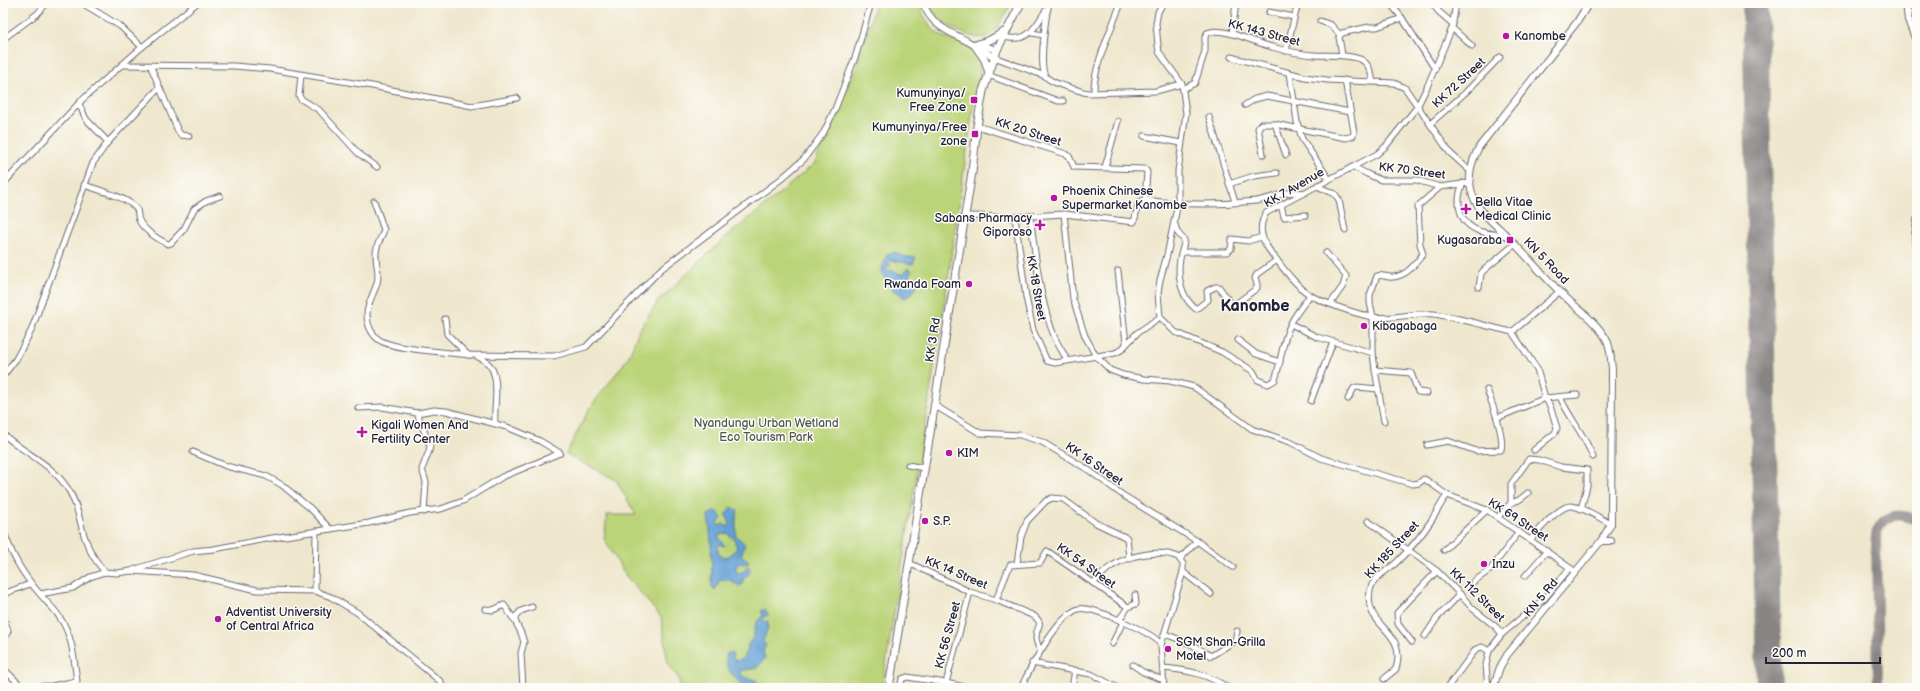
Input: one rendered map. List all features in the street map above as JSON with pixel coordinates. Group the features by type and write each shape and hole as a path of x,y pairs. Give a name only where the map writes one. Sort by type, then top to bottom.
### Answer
{"highway":[{"name":"KK 3 Rd","path":"889,688 972,172 977,126 988,74 996,50 1021,3"},
{"path":"988,74 985,60 977,45 1005,34"}],"main road":[{"path":"923,3 927,13 935,23 947,32 977,45 996,50"},
{"name":"KN 5 Road","path":"1589,3 1576,22 1479,147 1471,162 1466,183 1475,202 1559,292 1579,308 1608,342 1611,355 1611,524"},
{"path":"1906,5 1908,20 1917,43"},
{"path":"977,45 994,58"},
{"path":"1917,220 1917,265"},
{"name":"KN 5 Rd","path":"1493,688 1500,668 1507,655 1545,611 1601,541 1611,524"},
{"path":"1601,541 1612,541"}],"street":[{"path":"3,39 37,14 47,3"},
{"path":"82,3 120,26 142,47"},
{"path":"3,184 79,104 142,47 197,3"},
{"path":"445,319 447,334 468,355 554,356 586,347 660,270 781,179 804,159 824,132 835,109 856,55 871,3"},
{"path":"1094,92 1094,83 1098,66 1121,3"},
{"path":"1163,3 1158,12 1156,23 1158,46 1163,57 1183,87 1186,117 1178,171 1178,203 1158,293 1160,318 1175,332 1222,352 1253,371 1258,380 1266,384 1275,380 1291,324 1310,295"},
{"path":"1232,34 1236,3"},
{"path":"1286,51 1298,3"},
{"path":"1390,3 1402,18 1436,69"},
{"name":"KK 72 Street","path":"1432,3 1472,46"},
{"name":"KK 7 Avenue","path":"1262,237 1261,227 1263,219 1270,210 1354,167 1377,154 1386,146 1417,107 1436,69 1453,26 1456,3"},
{"path":"1906,5 1917,6"},
{"path":"1005,34 1017,40 1032,33 1049,6"},
{"path":"1045,76 1043,55 1044,35 1049,6"},
{"path":"1269,12 1294,17"},
{"path":"1340,35 1369,27 1377,27 1402,18"},
{"path":"1320,22 1331,25 1340,35 1342,54"},
{"name":"KK 143 Street","path":"1183,87 1194,83 1206,51 1207,33 1212,31 1232,34 1286,51 1316,55 1342,54 1361,60 1368,65 1373,82"},
{"path":"1032,33 1044,35"},
{"path":"1230,57 1290,73 1327,80 1394,83 1405,88 1450,153 1470,171"},
{"name":"KK 72 Street","path":"1430,124 1465,93 1500,57"},
{"path":"994,58 1045,76 1056,82 1083,92 1156,91 1183,87"},
{"path":"122,65 151,67 246,67 378,87 466,105 480,105 517,98"},
{"path":"151,67 181,135 188,136"},
{"path":"1290,73 1302,139 1329,180"},
{"path":"988,74 1063,101"},
{"path":"301,75 299,96 301,100 319,110 358,154 377,167"},
{"path":"1263,154 1258,125 1276,124 1350,138 1354,132 1345,80"},
{"path":"3,376 16,358 31,331 93,163 108,142 159,88"},
{"path":"1245,105 1255,99 1267,96 1350,112"},
{"path":"79,104 86,119 108,142"},
{"path":"1209,117 1235,202"},
{"path":"1105,167 1118,121"},
{"path":"1276,124 1286,155"},
{"name":"KK 20 Street","path":"977,126 1066,154 1074,167 1142,168 1146,170 1145,200"},
{"path":"1144,136 1181,143"},
{"name":"KK 70 Street","path":"1354,167 1381,180 1416,180 1440,187 1466,183"},
{"path":"1230,184 1254,176 1277,173"},
{"path":"1466,183 1458,198 1458,207 1461,214 1478,230 1507,236"},
{"path":"84,185 135,207 138,211 140,222 145,228 168,244 171,243 184,230 194,209 206,201 220,196"},
{"path":"1317,186 1335,194 1338,200 1345,230"},
{"path":"1384,421 1373,353 1373,317 1370,295 1374,280 1380,275 1391,278 1404,274 1423,254 1420,244 1418,206 1440,187"},
{"path":"964,216 1015,217 1064,214 1134,222 1139,202 1145,200 1178,203 1258,201 1282,193 1305,193"},
{"path":"374,201 384,230 377,245 376,255 379,269 377,284 368,306 367,315 369,328 381,341 401,346 468,355 484,359 493,368 496,378 495,423"},
{"path":"1281,205 1284,217 1305,215"},
{"path":"1064,214 1073,299 1085,336 1096,356"},
{"path":"1030,216 1042,294 1049,322 1055,339 1067,360"},
{"name":"KK 18 Street","path":"1015,217 1026,297 1033,330 1047,361 1055,363 1115,353 1121,350 1137,333 1160,318"},
{"path":"1174,218 1177,232 1184,240 1179,273 1182,290 1196,309 1208,300 1207,291 1215,287 1219,287 1231,304 1237,303 1256,288 1257,284 1255,278 1257,274 1277,260"},
{"path":"1182,252 1227,252 1231,249 1232,239 1248,241 1262,237 1265,245 1277,260 1310,295 1331,303 1373,317 1433,314 1512,332 1537,370 1545,398 1550,406 1557,430 1534,450"},
{"path":"1479,287 1483,270 1515,244"},
{"path":"1326,252 1346,276 1343,286 1331,303"},
{"path":"1118,271 1126,343"},
{"path":"1512,332 1559,292"},
{"path":"1291,324 1304,332 1373,353"},
{"path":"1238,340 1256,354 1280,362"},
{"path":"1310,401 1333,342"},
{"name":"KK 69 Street","path":"1096,356 1110,370 1123,375 1150,380 1170,381 1194,387 1252,428 1290,442 1314,456 1413,484 1426,480 1447,495 1487,510 1576,572"},
{"path":"1375,370 1411,373 1418,392 1427,393"},
{"path":"1348,399 1354,388 1357,387 1378,389"},
{"path":"1427,445 1448,442 1476,450 1500,451 1502,449 1502,445 1496,418 1487,390"},
{"path":"1496,418 1545,398 1577,395"},
{"path":"1560,397 1570,418 1585,437 1593,457"},
{"name":"KK 16 Street","path":"934,405 980,433 1020,435 1042,442 1087,470 1124,496 1197,541 1233,567"},
{"path":"40,594 73,588 90,577 105,572 117,573 131,571 192,551 214,549 251,541 369,523 410,513 424,512 453,506 502,477 560,453 521,432 495,423 439,410 417,413 382,406 358,408"},
{"path":"417,413 430,446 430,451 422,468 426,482 424,512"},
{"path":"3,434 46,464 60,478 73,499 89,550 105,572"},
{"path":"194,452 226,466 266,476 282,485 311,509 330,529"},
{"path":"1511,502 1511,484 1527,459 1531,459 1561,467 1587,470 1586,486 1581,509"},
{"path":"908,465 924,468"},
{"path":"1498,517 1511,502 1519,500 1528,493"},
{"name":"KK 185 Street","path":"1384,679 1396,670 1399,652 1397,642 1378,624 1373,614 1370,591 1373,582 1398,562 1430,523 1447,495"},
{"path":"1040,650 1036,636 1040,624 1039,620 1034,616 996,600 1008,568 1010,565 1017,563 1021,537 1027,521 1046,501 1056,498 1067,501 1096,522 1127,538 1129,559"},
{"path":"1530,540 1554,515 1566,507 1571,506 1581,509 1611,524"},
{"path":"1444,550 1487,510"},
{"name":"KK 112 Street","path":"1368,522 1437,571 1472,608 1496,627 1502,634"},
{"path":"3,528 5,542 30,584 60,618 67,631 74,655 77,681 52,686 22,687 3,668"},
{"path":"315,591 316,531"},
{"path":"1473,582 1490,570 1519,532"},
{"path":"1180,559 1197,541"},
{"path":"1525,576 1547,551"},
{"name":"KK 54 Street","path":"1017,563 1040,563 1047,552 1128,607"},
{"path":"1093,583 1110,567 1145,554 1172,554 1180,559 1183,564 1183,572 1161,645 1164,688"},
{"name":"KK 14 Street","path":"909,563 970,592 996,600"},
{"path":"1488,688 1486,665 1489,651 1502,634 1545,598 1570,568"},
{"path":"131,571 193,575 257,590 315,591 331,597 371,622 441,682 443,688"},
{"name":"KK 112 Street","path":"1412,642 1398,624 1396,616 1437,571"},
{"path":"1183,572 1211,594"},
{"path":"3,594 30,584"},
{"name":"KK 56 Street","path":"968,688 946,683 970,592"},
{"path":"1425,636 1437,618 1460,594"},
{"path":"1112,644 1128,607 1137,603 1134,595"},
{"path":"485,609 493,610 504,603 515,621 524,642 521,653 523,688"},
{"path":"1537,605 1545,611"},
{"path":"515,621 517,615 532,607"},
{"path":"1021,688 1032,663 1040,650 1058,628 1077,610 1082,608 1093,609 1121,621 1152,636 1161,645"},
{"path":"509,612 517,615"},
{"path":"3,615 8,631 3,642"},
{"path":"1164,634 1191,644 1211,656 1235,641 1238,631"},
{"path":"1447,688 1476,649 1482,647 1489,651"},
{"path":"1032,663 1091,674 1118,688"},
{"path":"1133,664 1143,672 1164,680"},
{"path":"1163,668 1193,672 1214,679 1228,688"},
{"path":"1072,688 1075,670"},
{"path":"900,688 902,679 907,677 946,683"}],"green space":[{"name":"Nyandungu Urban Wetland Eco Tourism Park","path":"876,3 919,3 930,26 936,32 972,50 977,55 981,64 975,94 944,307 882,688 680,688 679,679 668,664 661,617 626,576 604,539 607,515 636,515 616,480 566,454 589,409 628,358 639,330 658,301 726,237 815,163 856,67"},
{"path":"929,3 1012,3 996,29 989,36 984,38 960,32 945,23 933,12"}],"water":[{"path":"895,252 901,256 916,258 913,264 890,260 888,264 891,265 886,268 887,271 892,270 902,275 908,268 912,271 909,275 912,280 920,280 911,295 904,298 899,293 892,290 889,286 891,283 886,280 881,272 887,254"},
{"path":"731,507 738,511 736,520 736,536 745,544 741,555 748,560 748,564 738,563 735,569 739,573 745,571 746,567 749,567 751,572 743,579 743,584 740,586 728,580 723,580 719,581 715,590 712,587 711,541 708,515 715,511 719,513 722,519 718,522 719,526 723,524 728,527 730,524 726,515","holes":["727,533 734,539 737,548 729,556 724,557 719,555 717,546 725,546 718,536"]},
{"path":"765,609 768,615 763,618 764,622 768,621 768,629 763,641 766,646 763,651 765,658 757,668 739,671 742,676 757,681 756,688 746,688 734,677 728,668 726,664 727,653 732,653 733,659 737,661 744,657 747,652 748,644 753,638 756,623 763,615 761,611"}],"taxiway":[{"path":"1878,688 1876,535 1883,523 1892,516 1904,516 1917,521"}],"runway":[{"path":"1755,3 1769,688"}],"place":[{"name":"Kanombe","path":"1506,36"},
{"name":"Kumunyinya/ Free Zone","path":"974,100"},
{"name":"Kumunyinya/Free zone","path":"975,134"},
{"name":"Phoenix Chinese Supermarket Kanombe","path":"1054,198"},
{"name":"Bella Vitae Medical Clinic","path":"1466,209"},
{"name":"Sabans Pharmacy Giporoso","path":"1040,225"},
{"name":"Kugasaraba","path":"1510,240"},
{"name":"Rwanda Foam","path":"969,284"},
{"name":"Kibagabaga","path":"1364,326"},
{"name":"Kigali Women And Fertility Center","path":"362,432"},
{"name":"KIM","path":"949,453"},
{"name":"S.P.","path":"925,521"},
{"name":"Inzu","path":"1484,564"},
{"name":"Adventist University of Central Africa","path":"218,619"},
{"name":"SGM Shan-Grilla Motel","path":"1168,649"}],"district":[{"name":"Kanombe","path":"1255,306"}]}
